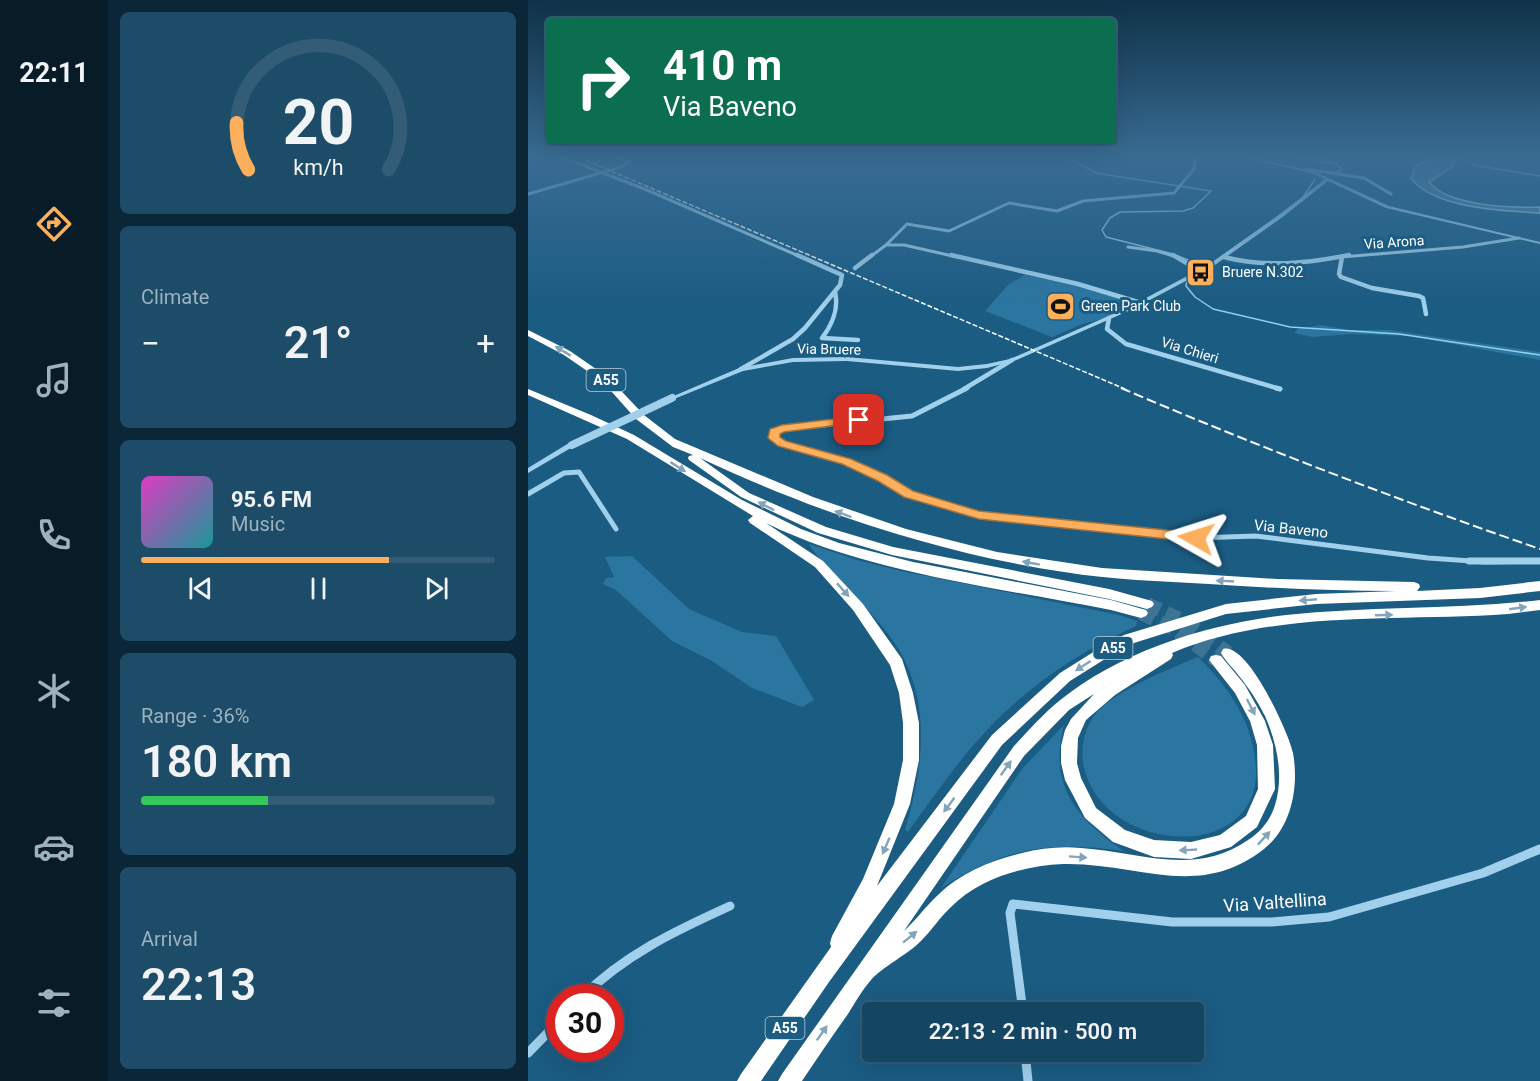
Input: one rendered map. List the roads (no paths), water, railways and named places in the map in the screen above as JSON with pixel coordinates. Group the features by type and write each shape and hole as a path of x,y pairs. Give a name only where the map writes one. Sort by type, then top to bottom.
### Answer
{"highway":[{"name":"A55","path":"528,333 567,353 606,380 640,417 745,495 822,530 892,551 1109,594 1144,609 912,566 824,542 765,518 714,490 642,444 528,392"},
{"name":"A55","path":"672,441 727,468 864,521 955,547 1047,566 1110,574 1324,587 1513,588"},
{"name":"A55","path":"714,490 733,506 819,564 858,607 884,642 897,663 906,693 911,723 911,760 902,804 869,885 822,975"},
{"name":"A55","path":"748,1081 822,975 997,740 1065,677 1119,645 1193,618 1226,609 1316,599 1480,593 1540,586"},
{"name":"A55","path":"789,1081 1019,751 1046,722 1070,701 1120,669 1197,637 1285,620 1496,611 1540,605"},
{"name":"A55","path":"864,973 916,933 947,898 989,873 1014,864 1061,856 1179,870 1206,868 1230,862 1252,849 1267,836 1279,817 1285,800 1287,773 1279,731 1257,687 1222,657 1229,673 1251,705 1264,738 1270,772 1265,801 1249,825 1233,839 1212,848 1188,852 1162,850 1137,844 1116,833 1098,819 1083,803 1074,786 1069,768 1068,750 1071,733 1080,717 1097,700 1182,644"}],"street":[{"path":"680,205 839,273 843,279 835,292 793,339 741,369"},
{"path":"855,268 886,245 904,225 914,224 952,230 1004,205"},
{"path":"1022,205 1057,212 1072,205"},
{"name":"Via Bruere","path":"528,471 572,445 741,369 807,359 848,359 958,369 987,366 1012,360 1141,303 1200,271 1224,257 1294,205"},
{"path":"1385,205 1540,243"},
{"name":"Via Arona","path":"1224,257 1239,261 1307,263 1342,257 1463,247 1519,238"},
{"path":"886,245 904,245 1078,284 1141,303"},
{"path":"1128,247 1174,257 1193,265 1200,271"},
{"name":"Via Arona","path":"1342,257 1339,274 1341,277 1372,288 1419,296 1423,298 1426,314"},
{"path":"835,292 837,298 830,328 822,338 858,340"},
{"name":"Via Chieri","path":"1109,318 1107,329 1126,344 1280,389"},
{"name":"Via Baveno","path":"1012,360 957,394 912,416 782,429 774,432 774,438 782,443 847,462 882,478 908,494 979,515 1196,538 1256,536 1428,558 1486,562 1540,561"},
{"path":"528,494 564,473 579,472 616,528"},
{"name":"Via Valtellina","path":"1022,1002 1010,914 1013,903 1172,922 1272,922 1329,917 1483,873 1540,849"},
{"path":"594,984 602,975 659,938 730,906"},
{"path":"528,1053 546,1034"},
{"path":"1027,1062 1028,1081"}],"waterway":[{"path":"1173,254 1106,237 1102,230 1110,218 1120,212 1183,211 1196,205"},
{"path":"1178,256 1205,267"},
{"path":"1208,270 1187,281 1186,286 1195,297 1213,309 1290,327 1399,334 1540,355"}],"tunnel":[{"path":"1147,604 1186,622 1228,653"},
{"path":"1141,613 1176,630 1216,660"}],"railway":[{"path":"692,205 1125,389"},
{"path":"1121,388 1329,472 1540,549"}],"place":[{"name":"Bruere N.302","path":"1201,272"},
{"name":"Green Park Club","path":"1060,306"}]}
